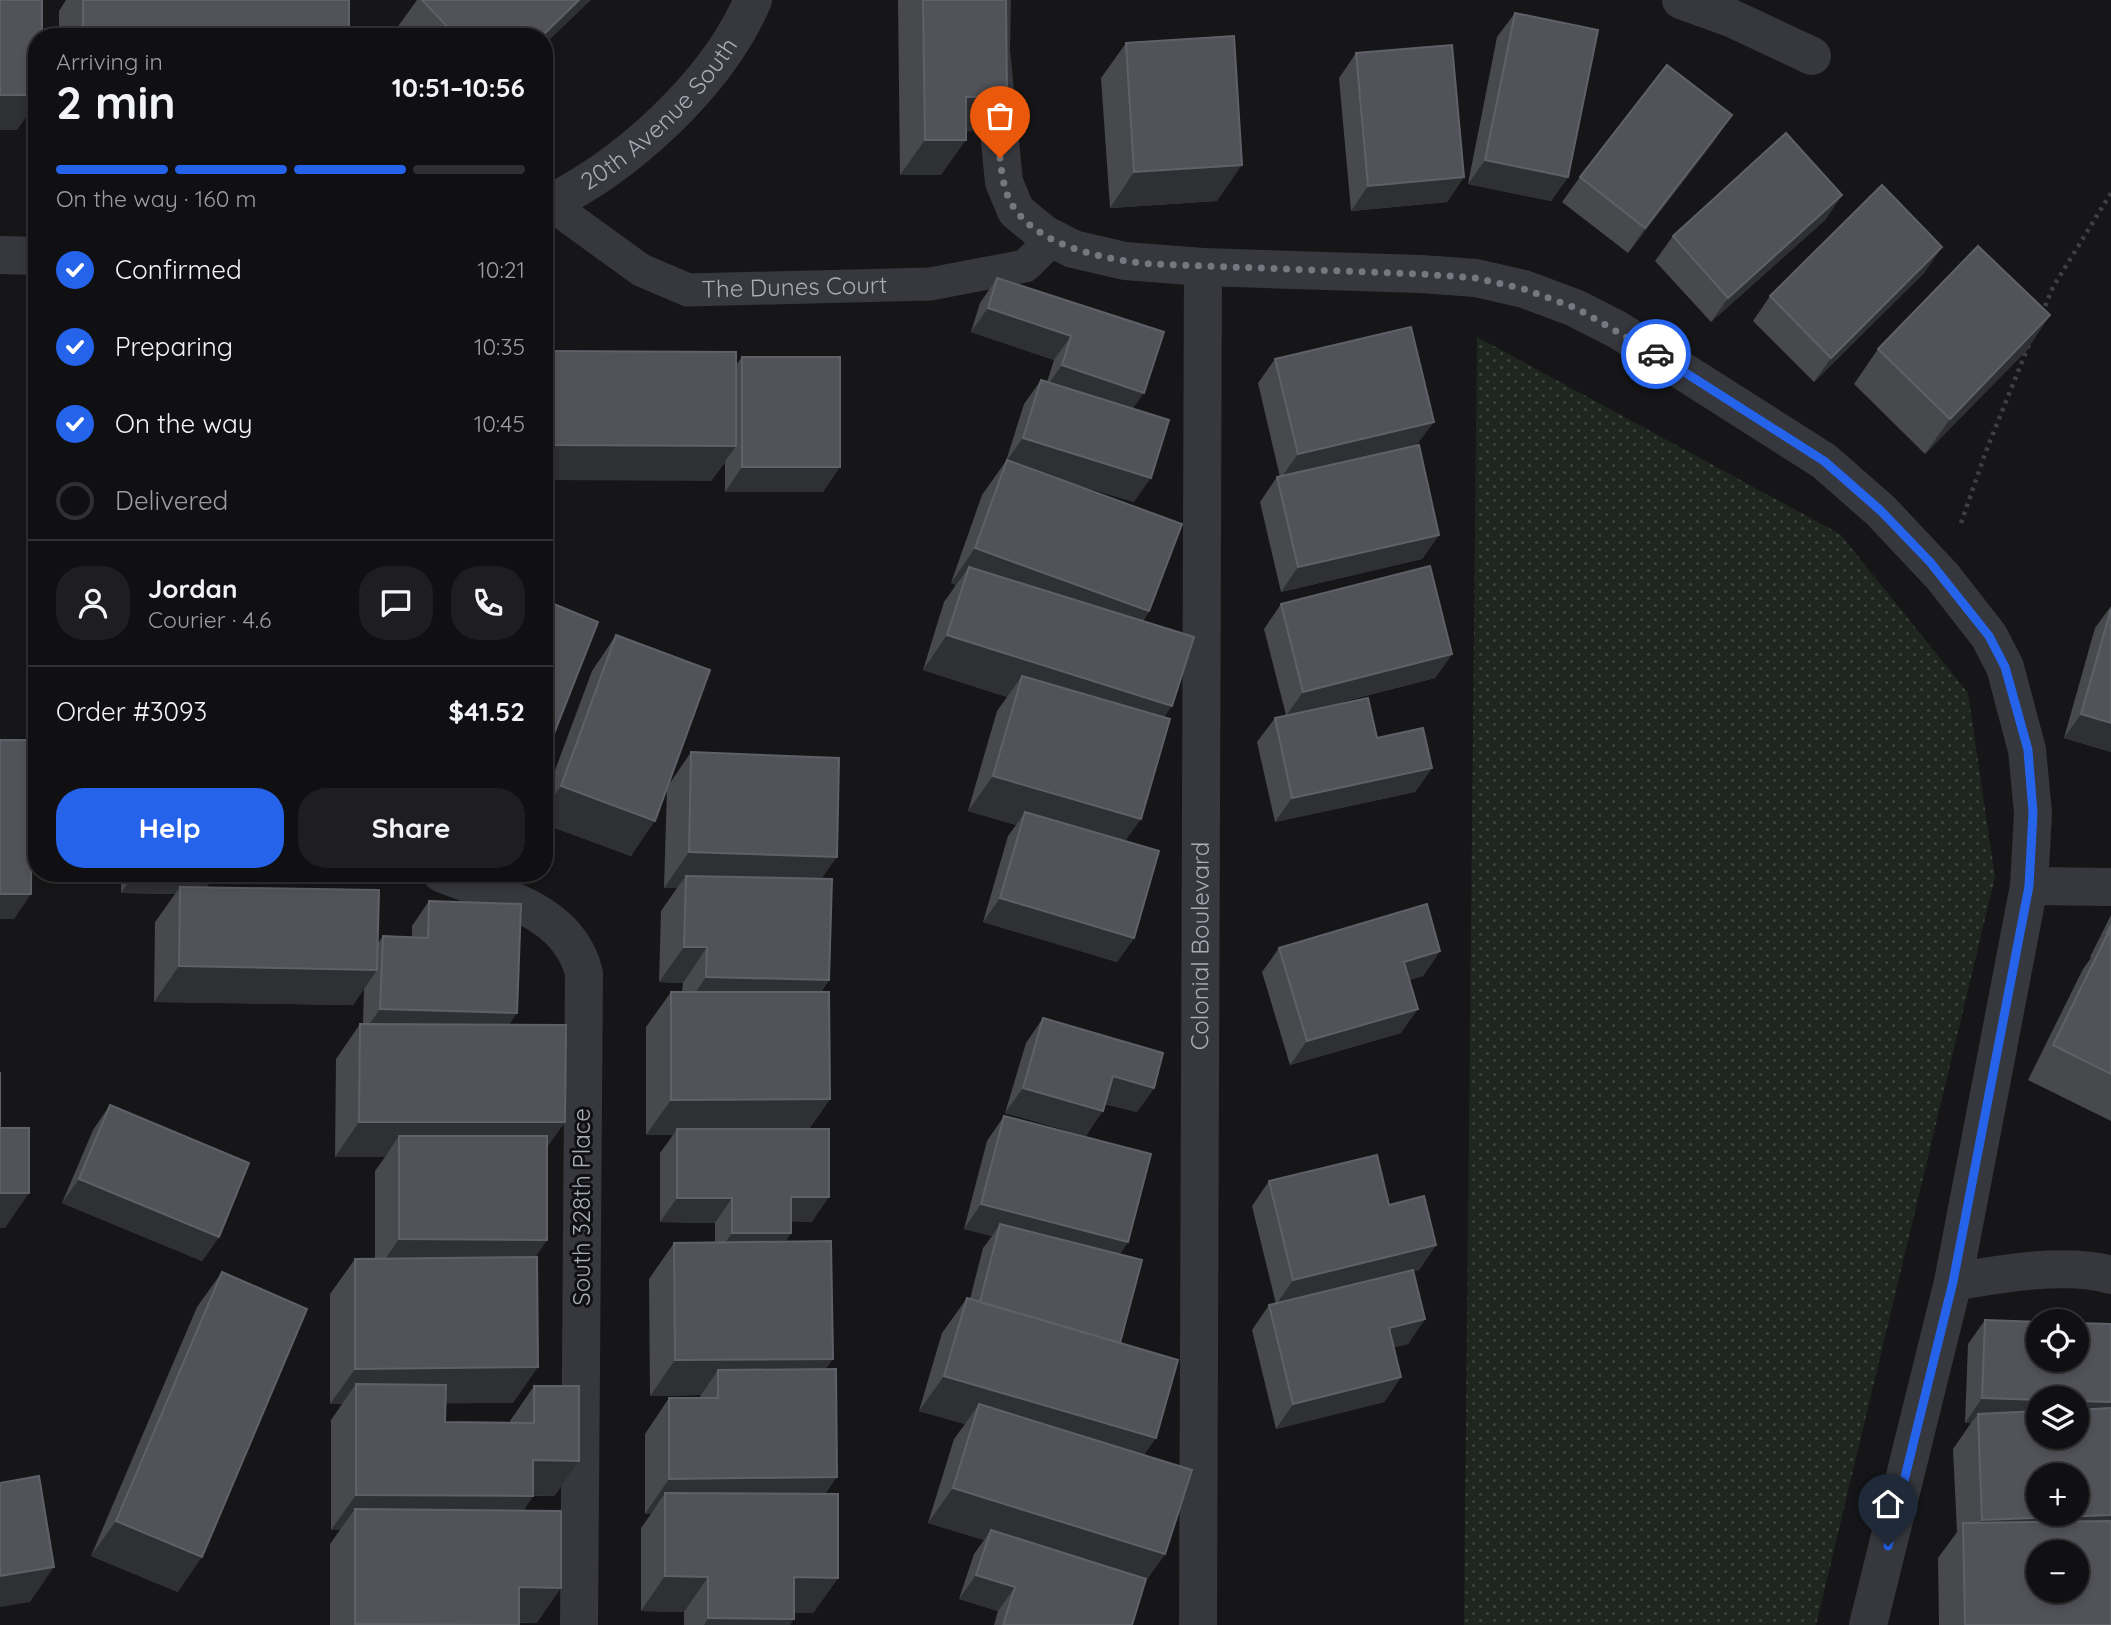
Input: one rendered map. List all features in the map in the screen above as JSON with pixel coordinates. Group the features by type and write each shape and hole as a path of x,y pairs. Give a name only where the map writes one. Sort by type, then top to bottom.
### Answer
{"street":[{"name":"20th Avenue South","path":"553,201 632,150 660,125 710,70 731,42 753,0"},
{"path":"992,0 991,51 1003,182 1016,211 1053,239 1073,249 1107,258 1203,267 1476,278 1524,289 1576,308 1618,330 1824,461 1881,511 1943,577 1989,636 2005,667 2028,750 2033,813 2029,886 1953,1282 1868,1625"},
{"path":"1681,0 1731,18 1812,57"},
{"path":"0,255 28,256"},
{"name":"Colonial Boulevard","path":"1198,1625 1203,267"},
{"name":"South 328th Place","path":"464,882 510,900 548,920 571,940 584,973 579,1625"},
{"path":"2029,886 2111,887"},
{"path":"1953,1282 2014,1272 2096,1271 2111,1275"}],"lane":[{"name":"The Dunes Court","path":"553,209 641,270 688,290 930,284 1025,266 1053,239"}],"path":[{"path":"2039,321 2053,287 2111,193"},
{"path":"1943,577 1986,451 2034,333"}],"shaded area":[{"path":"1477,337 1840,534 1968,693 1995,877 1816,1625 1464,1625"}],"building":[{"path":"0,0 42,0 42,28 28,28 28,95 0,95"},
{"path":"83,0 349,0 349,28 83,28"},
{"path":"422,0 579,0 550,28 448,28"},
{"path":"923,0 1006,0 1007,96 966,97 966,140 925,140"},
{"path":"1515,13 1598,30 1568,177 1485,160"},
{"path":"1234,36 1242,165 1134,172 1126,43"},
{"path":"1452,45 1464,177 1368,186 1356,53"},
{"path":"1667,65 1732,115 1645,228 1580,177"},
{"path":"1786,133 1842,195 1728,298 1673,236"},
{"path":"1882,185 1942,247 1831,358 1770,296"},
{"path":"1978,246 2050,315 1950,419 1878,349"},
{"path":"997,278 1164,332 1144,393 1062,365 1071,336 988,308"},
{"path":"1411,327 1434,422 1298,454 1275,359"},
{"path":"553,351 736,352 736,446 553,445"},
{"path":"742,357 840,357 840,467 742,467"},
{"path":"1041,380 1169,420 1151,478 1023,438"},
{"path":"1419,445 1439,535 1298,567 1277,477"},
{"path":"1007,460 1182,524 1149,611 975,548"},
{"path":"1430,566 1452,654 1303,692 1281,604"},
{"path":"969,567 1194,637 1172,706 947,635"},
{"path":"553,604 598,622 553,736"},
{"path":"2111,609 2111,723 2081,714"},
{"path":"616,635 710,670 655,821 561,786"},
{"path":"1022,676 1170,719 1141,819 993,776"},
{"path":"1368,698 1377,738 1423,728 1432,768 1292,798 1275,718"},
{"path":"0,740 28,740 28,882 31,882 31,894 0,894"},
{"path":"691,752 839,758 837,857 689,852"},
{"path":"1025,812 1159,851 1134,938 1000,898"},
{"path":"686,876 832,879 829,980 706,977 707,947 684,947"},
{"path":"180,887 379,890 377,970 179,966"},
{"path":"429,901 521,904 517,1013 380,1009 383,936 428,938"},
{"path":"1427,904 1440,951 1404,962 1418,1009 1307,1041 1279,948"},
{"path":"2108,933 2111,935 2111,1074 2053,1045"},
{"path":"671,992 829,992 830,1099 671,1100"},
{"path":"1043,1018 1163,1053 1154,1088 1113,1076 1103,1111 1023,1088"},
{"path":"360,1024 566,1025 565,1122 359,1122"},
{"path":"110,1105 249,1163 219,1237 79,1179"},
{"path":"1004,1116 1151,1154 1128,1242 981,1204"},
{"path":"0,1128 29,1128 29,1193 0,1193"},
{"path":"677,1129 829,1129 829,1197 791,1197 791,1233 732,1233 732,1198 677,1198"},
{"path":"399,1136 547,1136 547,1240 399,1239"},
{"path":"1377,1155 1389,1205 1424,1196 1436,1245 1293,1280 1269,1181"},
{"path":"1000,1224 1142,1260 1120,1343 980,1302"},
{"path":"831,1241 833,1359 675,1360 674,1243"},
{"path":"537,1257 538,1367 355,1369 355,1259"},
{"path":"1413,1270 1425,1319 1389,1328 1401,1377 1293,1404 1269,1305"},
{"path":"222,1272 307,1309 202,1557 116,1521"},
{"path":"967,1298 1178,1360 1156,1438 944,1376"},
{"path":"1985,1320 2026,1322 2026,1372 2089,1372 2089,1323 2111,1324 2111,1402 2089,1401 2089,1386 2026,1386 2026,1400 1982,1398"},
{"path":"836,1369 837,1477 669,1479 669,1398 718,1398 718,1370"},
{"path":"356,1384 446,1385 445,1422 534,1423 534,1386 579,1386 579,1461 533,1460 533,1496 356,1495"},
{"path":"979,1404 1192,1470 1165,1554 953,1488"},
{"path":"2111,1408 2111,1515 2089,1516 2089,1463 2026,1463 2026,1518 1982,1520 1978,1414 2026,1412 2026,1449 2089,1449 2089,1409"},
{"path":"39,1476 54,1567 0,1576 0,1483"},
{"path":"665,1493 838,1494 838,1578 794,1577 794,1619 708,1618 708,1577 665,1576"},
{"path":"355,1509 561,1511 561,1588 519,1587 519,1625 355,1624"},
{"path":"2089,1521 2111,1521 2111,1625 1965,1625 1963,1523 2026,1522 2026,1526 2089,1526"},
{"path":"991,1530 1146,1579 1132,1625 1003,1625 1015,1587 976,1575"}],"way so far":[{"path":"1000,158 1003,182 1016,211 1058,242 1088,254 1152,264 1476,278 1524,289 1576,308 1656,354"}],"route":[{"path":"1656,354 1824,461 1881,511 1930,562 1989,636 2005,667 2028,750 2033,813 2029,886 1953,1282 1888,1546"}]}
